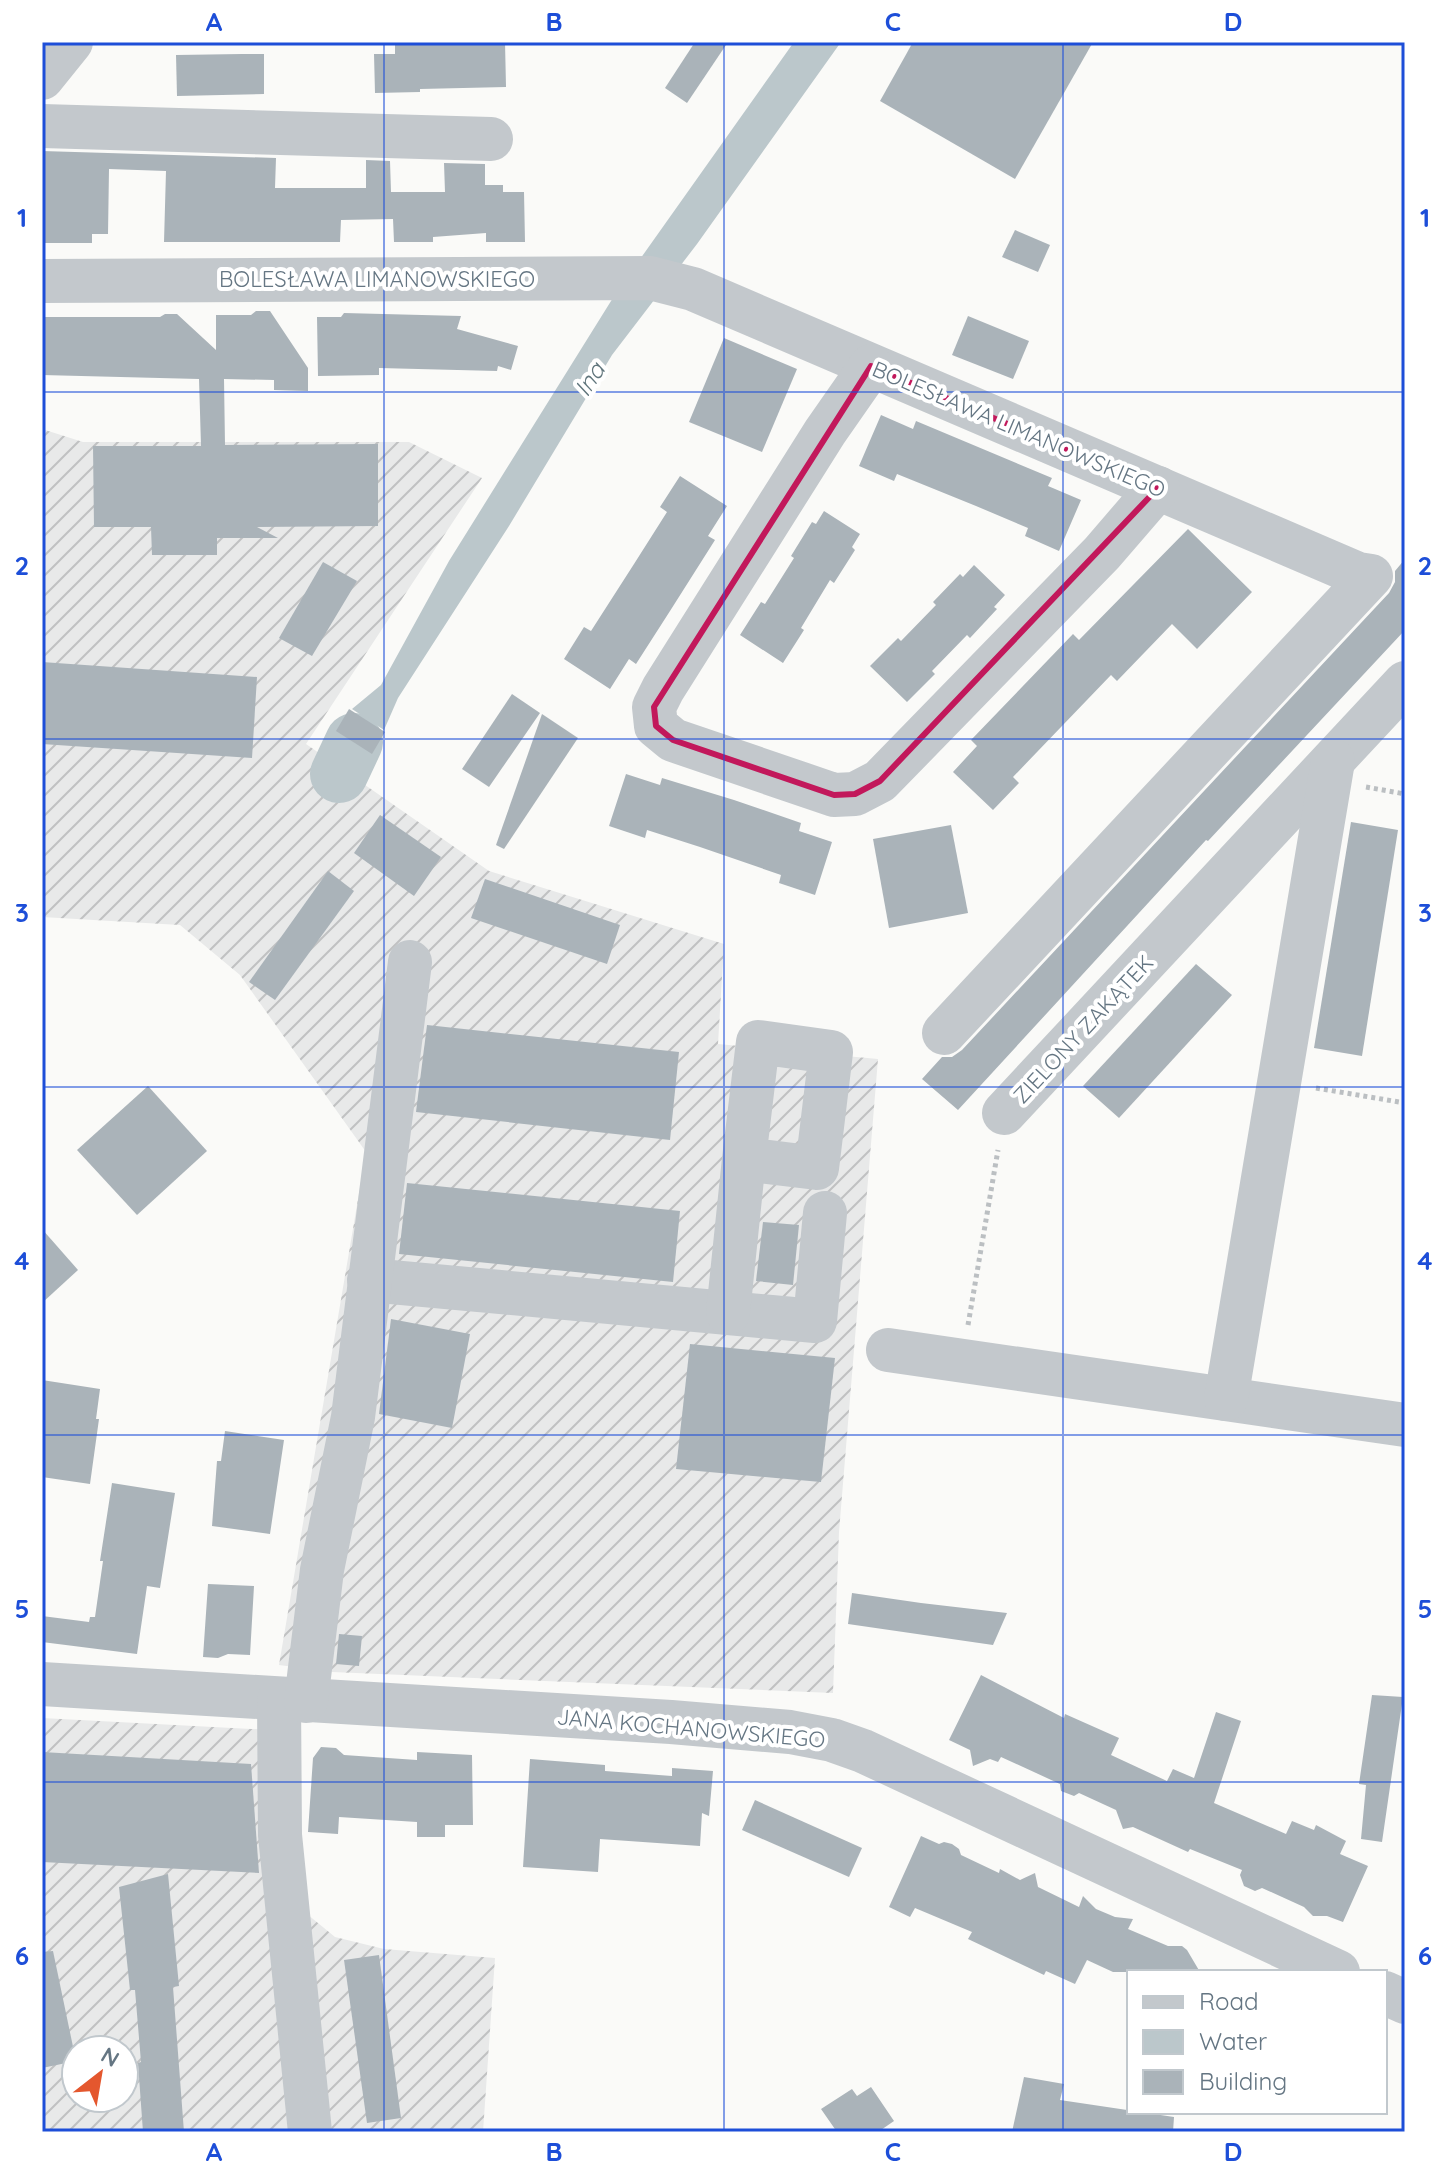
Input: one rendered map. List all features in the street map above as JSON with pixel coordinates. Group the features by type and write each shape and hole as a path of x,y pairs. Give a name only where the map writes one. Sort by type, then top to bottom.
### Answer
{"street":[{"path":"42,78 71,42"},
{"path":"42,126 491,139"},
{"name":"BOLESŁAWA LIMANOWSKIEGO","path":"42,281 650,278 693,289 1358,574 1371,576 944,1033"},
{"path":"871,366 825,432 663,689 654,707 656,726 673,740 834,795 855,794 880,781 890,771 1102,553 1158,488"},
{"name":"ZIELONY ZAKĄTEK","path":"1004,1113 1405,683"},
{"path":"1226,1399 1333,761"},
{"path":"310,2132 280,1835 292,1700 353,1417 410,962"},
{"path":"728,1313 744,1159"},
{"path":"369,1280 815,1321 825,1213"},
{"path":"888,1350 1405,1425"},
{"name":"JANA KOCHANOWSKIEGO","path":"42,1684 671,1722 790,1732 832,1740 863,1751 1334,1970"}],"path":[{"path":"1279,1082 1405,1103"},
{"name":"ZIELONY ZAKĄTEK","path":"962,1361 1004,1113"}],"highlighted area":[{"path":"871,366 1158,488 880,781 855,794 834,795 673,740 656,726 654,707"}],"shaded area":[{"path":"42,429 83,442 409,442 482,478 306,744 489,871 724,944 718,1044 878,1059 839,1532 833,1693 332,1672 279,1665 366,1152 240,975 180,925 42,917"},
{"path":"42,1718 292,1731 307,1914 335,1937 384,1949 495,1958 483,2132 42,2132"}],"water":[{"path":"794,42 841,42 697,244 612,355 509,526 398,698 384,730 352,709 381,685 449,561 616,293"}],"building":[{"path":"395,42 505,42 506,87 375,93 374,54 395,54"},
{"path":"695,42 728,42 687,103 665,88"},
{"path":"913,42 1093,42 1015,179 880,101"},
{"path":"264,54 264,94 177,96 176,55"},
{"path":"42,151 276,158 275,188 366,188 366,160 390,161 391,192 445,192 444,163 485,164 485,185 503,185 503,192 524,192 525,242 486,242 486,233 433,237 433,242 394,242 393,219 341,220 340,242 164,242 166,171 109,169 108,234 92,234 92,243 42,243"},
{"path":"1015,230 1050,245 1038,272 1002,257"},
{"path":"256,311 270,311 308,368 308,391 274,390 274,380 224,379 225,445 378,444 378,526 257,527 278,538 217,538 217,555 152,555 151,527 94,527 93,446 201,446 199,379 42,375 42,317 160,317 177,314 216,350 216,315 251,315"},
{"path":"344,313 461,316 457,329 518,346 511,370 498,366 497,371 379,368 379,375 318,376 317,317 341,317"},
{"path":"968,316 1029,341 1013,379 952,355"},
{"path":"724,338 797,369 762,452 689,422"},
{"path":"881,415 913,429 916,421 1052,478 1048,486 1081,500 1059,551 1025,536 1028,528 897,474 894,481 859,466"},
{"path":"680,476 727,506 708,536 715,540 670,611 636,664 629,659 610,689 564,659 584,627 591,631 667,512 660,507"},
{"path":"824,511 860,534 852,547 855,550 834,583 830,580 783,663 740,635 761,602 765,604 812,522 816,524"},
{"path":"1188,529 1252,592 1197,649 1172,624 1117,681 1111,675 1013,777 1019,783 993,810 953,772 977,746 971,740 1073,634 1079,640"},
{"path":"1405,559 1405,630 1206,840 958,1110 922,1079 942,1057 952,1057 962,1050 1389,593 1395,582 1395,571"},
{"path":"323,562 357,581 312,656 279,638"},
{"path":"974,565 1005,595 994,607 997,609 932,671 935,674 907,702 870,666 898,638 901,641 936,605 933,602 960,574 963,577"},
{"path":"42,662 257,677 252,758 42,744"},
{"path":"512,694 540,713 489,787 462,769"},
{"path":"349,709 385,732 372,754 336,731"},
{"path":"542,714 578,738 504,849 496,845"},
{"path":"626,774 660,785 662,778 734,800 801,823 799,831 832,842 815,895 779,883 781,875 700,847 647,830 645,838 609,826"},
{"path":"380,815 441,857 414,896 354,853"},
{"path":"1351,822 1398,830 1362,1056 1314,1048"},
{"path":"951,825 968,913 889,928 873,839"},
{"path":"328,871 354,891 275,1000 249,982"},
{"path":"485,879 620,925 607,964 471,918"},
{"path":"1196,964 1232,995 1119,1118 1083,1086"},
{"path":"427,1025 679,1052 670,1140 416,1112"},
{"path":"148,1086 207,1151 137,1215 77,1150"},
{"path":"407,1183 680,1211 673,1282 399,1254"},
{"path":"763,1222 799,1225 793,1285 756,1281"},
{"path":"42,1229 78,1270 42,1303"},
{"path":"391,1319 470,1334 452,1428 379,1414"},
{"path":"690,1344 835,1358 821,1482 676,1469"},
{"path":"42,1380 100,1389 90,1484 42,1477"},
{"path":"225,1431 284,1440 270,1534 212,1526 217,1461 221,1461"},
{"path":"112,1483 175,1493 160,1588 147,1586 137,1654 42,1642 42,1616 89,1622 90,1617 95,1617"},
{"path":"208,1584 254,1586 250,1655 203,1657"},
{"path":"852,1593 1007,1613 993,1645 848,1624"},
{"path":"339,1634 362,1636 359,1666 336,1664"},
{"path":"981,1675 1064,1718 1065,1714 1119,1738 1111,1755 1167,1781 1173,1769 1194,1778 1216,1712 1241,1721 1214,1803 1286,1834 1292,1821 1314,1830 1316,1825 1346,1841 1340,1854 1368,1866 1343,1922 1327,1916 1313,1916 1304,1907 1262,1888 1255,1891 1244,1886 1240,1875 1242,1870 1190,1849 1188,1852 1133,1827 1123,1829 1116,1810 1079,1793 1074,1796 1061,1791 1060,1784 1001,1757 998,1762 990,1759 973,1766 970,1750 949,1740"},
{"path":"1372,1695 1403,1697 1382,1842 1361,1839 1366,1785 1359,1784"},
{"path":"321,1747 336,1748 344,1755 417,1760 417,1752 472,1755 473,1825 445,1825 445,1837 417,1837 417,1822 339,1817 338,1834 308,1832 313,1758"},
{"path":"42,1752 251,1764 259,1873 42,1862"},
{"path":"530,1759 605,1765 605,1771 672,1776 672,1768 713,1771 709,1816 702,1813 700,1846 600,1839 598,1872 523,1867"},
{"path":"755,1800 862,1848 849,1877 742,1830"},
{"path":"921,1836 939,1844 952,1844 961,1855 1020,1880 1035,1873 1038,1887 1079,1907 1083,1896 1096,1909 1115,1917 1133,1919 1128,1929 1168,1946 1182,1946 1199,1970 1113,1972 1087,1960 1075,1984 1046,1971 1044,1975 968,1939 972,1932 915,1908 910,1917 889,1907"},
{"path":"168,1874 179,1986 173,1987 184,2132 143,2132 140,2034 135,1990 130,1990 119,1887"},
{"path":"53,1951 70,2034 60,2034 60,2064 42,2068 42,1952"},
{"path":"379,1955 401,2118 367,2123 344,1960"},
{"path":"1024,2077 1064,2084 1060,2100 1127,2110 1127,2114 1174,2117 1173,2132 1012,2132"},
{"path":"871,2087 894,2121 878,2132 837,2132 821,2109 852,2089 857,2096"}],"waterway":[{"name":"Ina","path":"339,774 354,742"}]}
